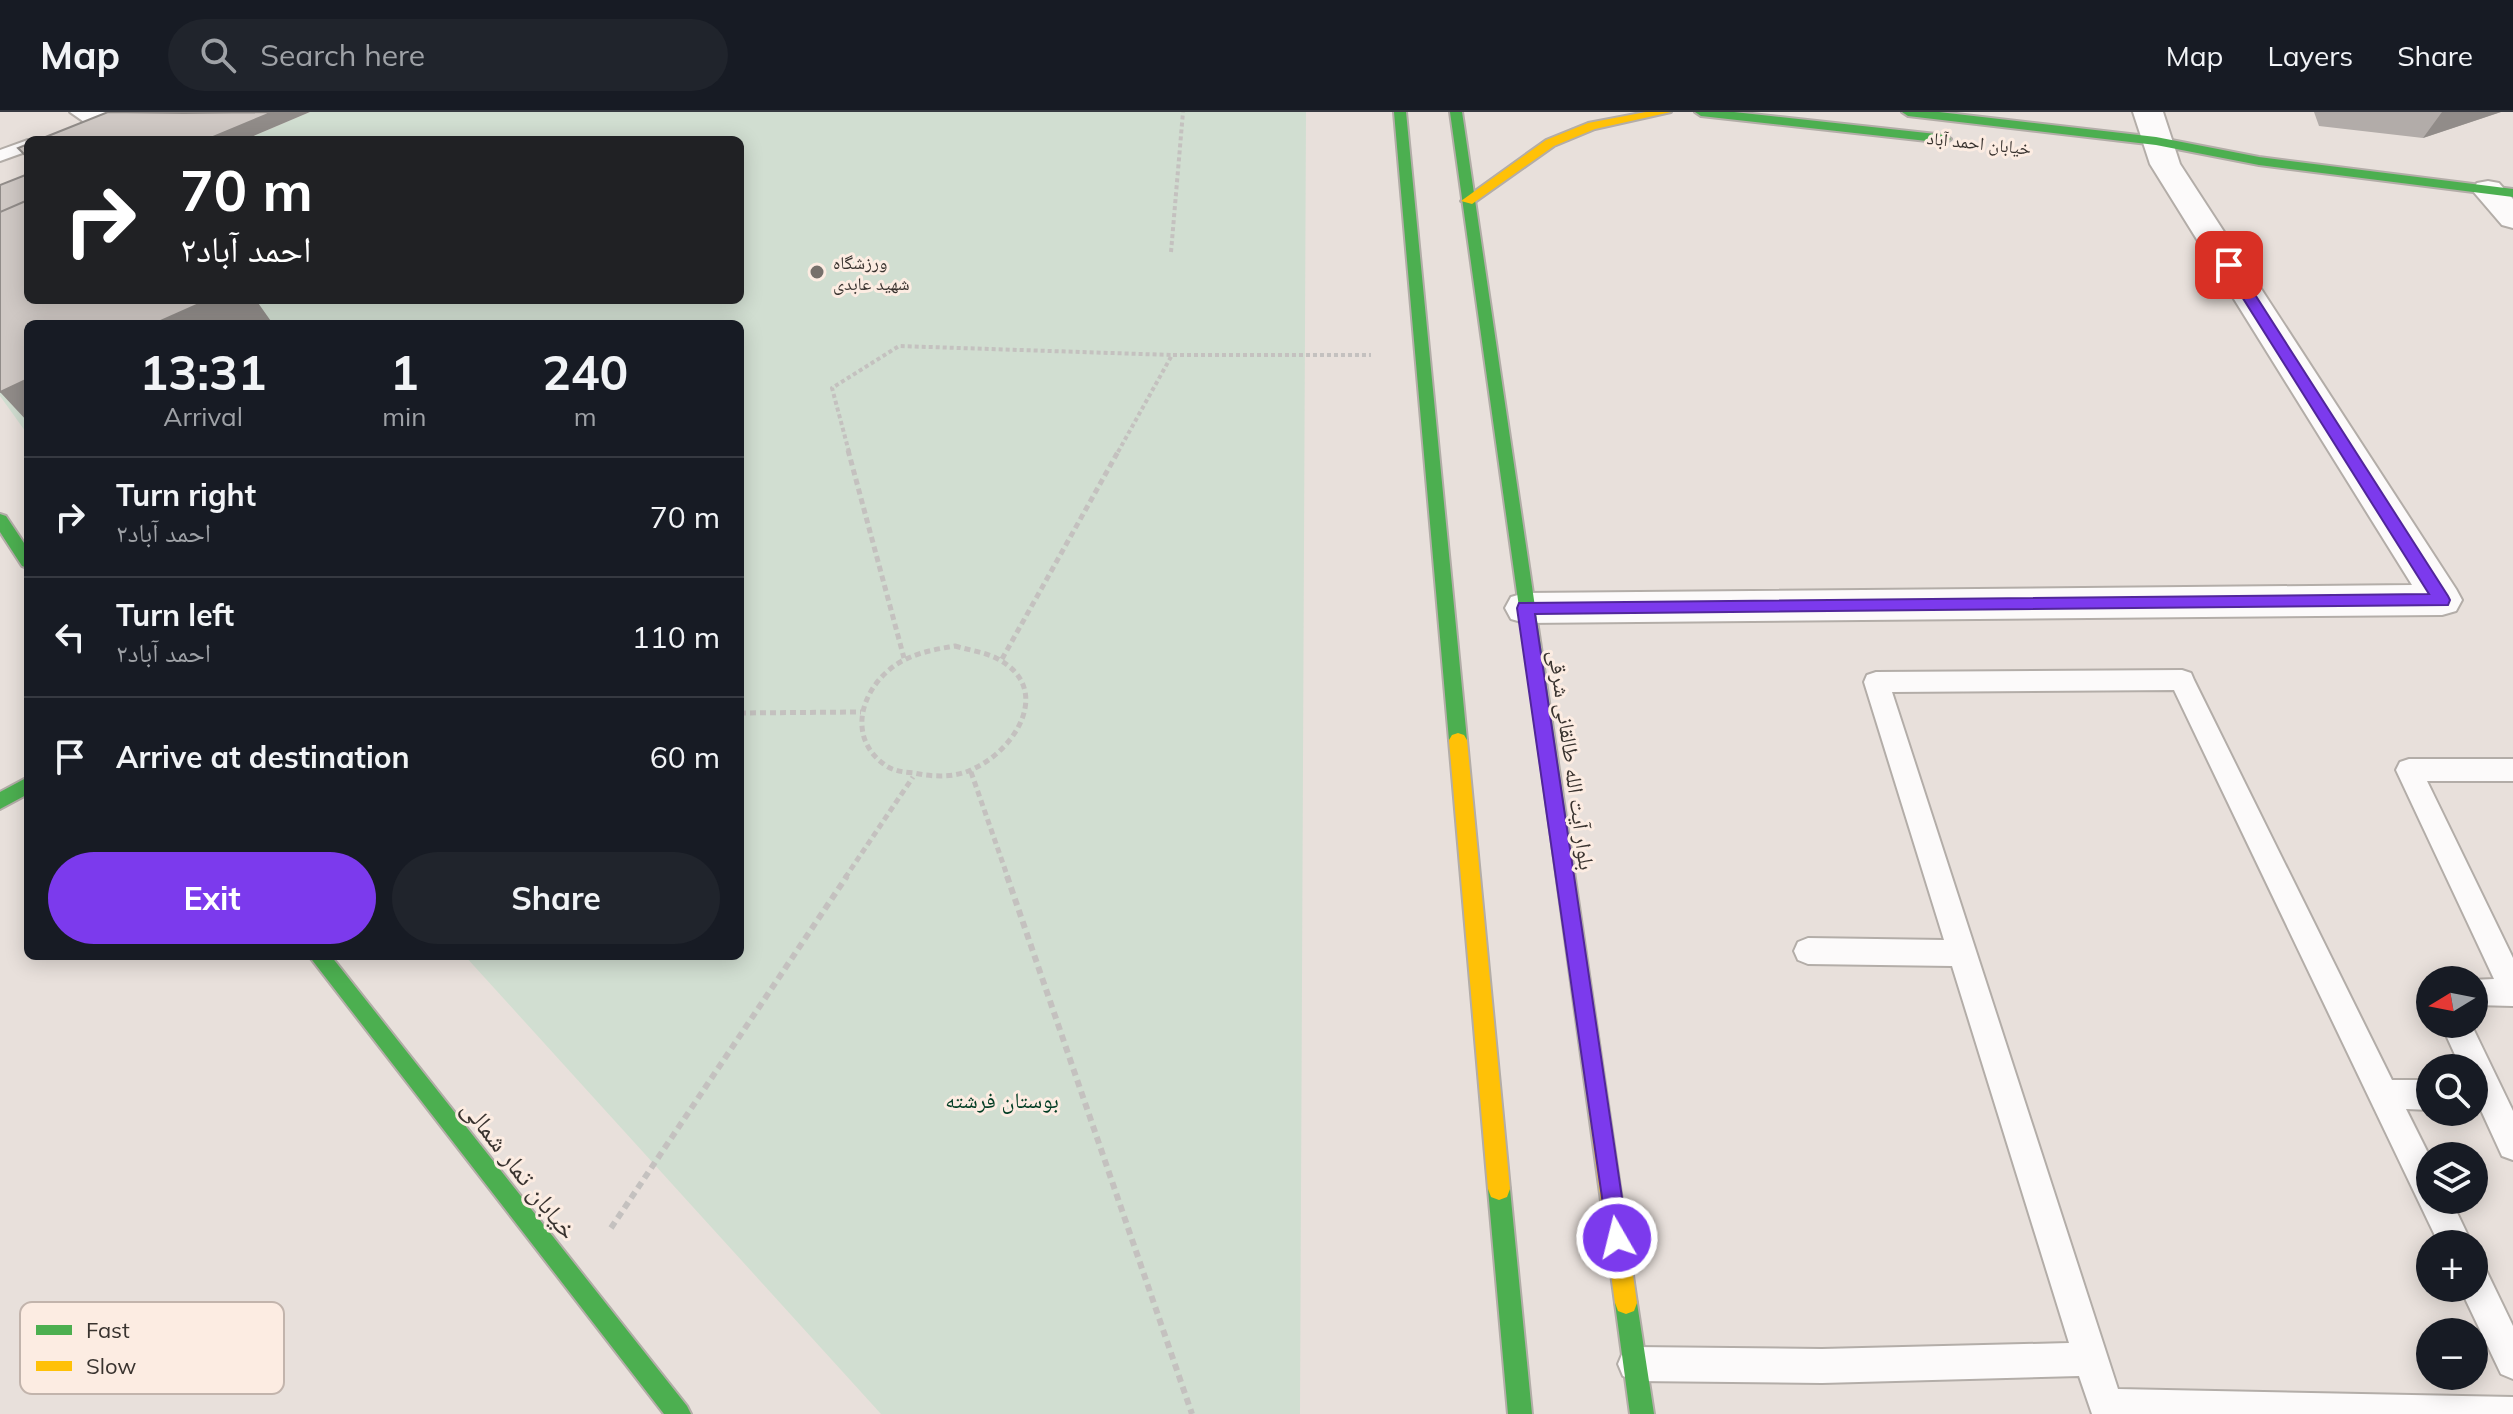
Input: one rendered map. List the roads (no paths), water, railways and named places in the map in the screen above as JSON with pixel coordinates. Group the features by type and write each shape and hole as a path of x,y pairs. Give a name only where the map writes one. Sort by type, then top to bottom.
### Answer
{"main road":[{"path":"1400,112 1520,1414"},
{"name":"بلوار آیت الله طالقانی شرقی","path":"1456,112 1642,1414"},
{"path":"1467,201 1550,143 1592,126 1665,112"},
{"name":"خیابان احمد آباد","path":"1701,112 1964,141"},
{"name":"خیابان احمد آباد","path":"1908,112 2500,191"},
{"path":"0,520 24,556"},
{"path":"0,801 24,787"},
{"name":"خیابان تمار شمالی","path":"322,960 679,1414"}],"street":[{"path":"1525,608 2442,600 2155,145"},
{"path":"2500,191 2513,218"}],"lane":[{"path":"66,131 84,116 113,112"},
{"path":"0,156 24,147"},
{"path":"2416,1163 2182,680 1876,682 2106,1406 2513,1414"},
{"path":"2488,992 2513,991 2409,770 2513,770"},
{"path":"1808,951 1963,953"},
{"path":"2382,1094 2416,1095"},
{"path":"2488,1105 2513,1145"},
{"path":"2484,1302 2513,1362"},
{"path":"1635,1364 1822,1366 2093,1359"}],"place":[{"name":"ورزشگاه شهید عابدی","path":"817,272"}],"park label":[{"name":"بوستان فرشته","path":"1002,1100"}]}
